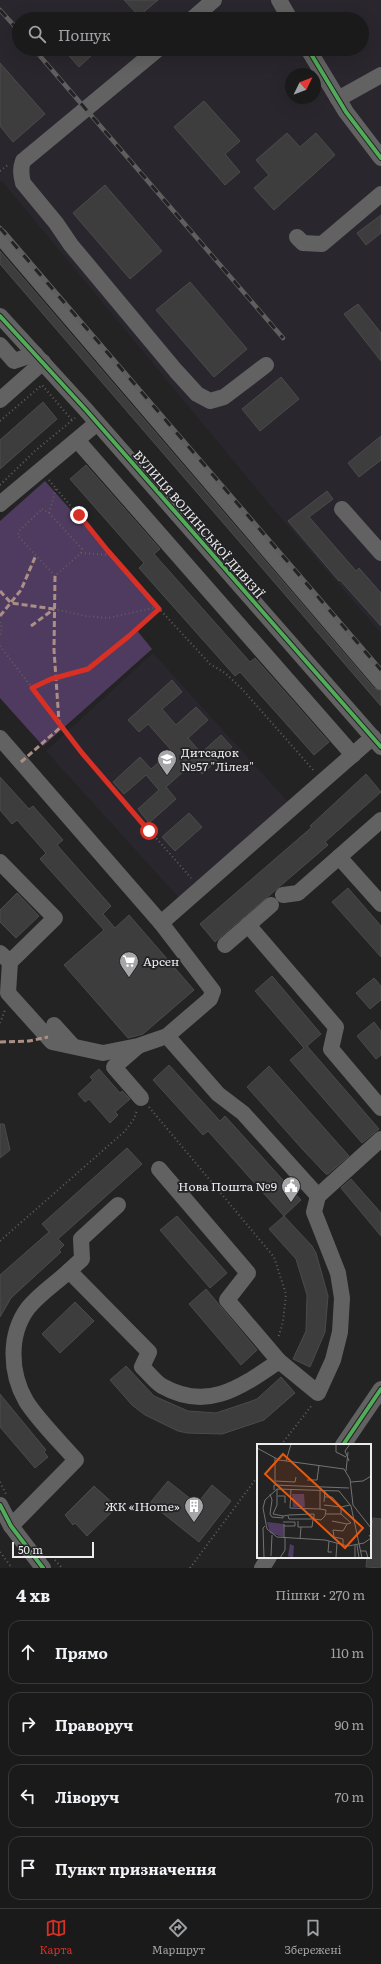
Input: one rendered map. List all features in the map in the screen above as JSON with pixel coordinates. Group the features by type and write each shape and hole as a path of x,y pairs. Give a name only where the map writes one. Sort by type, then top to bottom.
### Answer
{"street":[{"path":"200,12 214,0"},
{"path":"279,0 286,12"},
{"path":"150,56 24,160 21,166 21,174 24,183 76,250 176,371 197,394 210,401 224,397 266,365"},
{"path":"312,56 338,99 381,158"},
{"path":"338,99 381,75"},
{"path":"297,237 304,243 322,244 381,194"},
{"path":"0,236 381,682"},
{"name":"ВУЛИЦЯ ВОЛИНСЬКОЇ ДИВІЗІЇ","path":"0,316 86,410 377,742"},
{"path":"0,345 14,361 39,358"},
{"path":"0,400 39,358"},
{"path":"0,504 97,423"},
{"path":"77,440 354,755"},
{"path":"342,509 381,553"},
{"path":"0,738 161,923 213,991 210,999 167,1036 138,1046 103,1053 52,1042 8,993 5,957 55,918 0,863"},
{"path":"161,923 200,887 354,755 377,742"},
{"path":"283,895 298,893 381,820"},
{"path":"339,857 381,904"},
{"path":"225,945 271,905"},
{"path":"248,925 336,1027 331,1049 381,1108"},
{"path":"54,1025 73,1046"},
{"path":"167,1036 218,1094 243,1113 318,1196"},
{"path":"138,1046 114,1067 141,1098"},
{"path":"158,1169 248,1273 227,1300 276,1358 318,1393 333,1360 340,1332 342,1298 338,1272 314,1212 318,1196 381,1139"},
{"path":"11,1526 76,1460 27,1402 17,1379 14,1349 15,1334 28,1307 82,1259 81,1239 118,1205"},
{"path":"69,1271 149,1352 142,1367 161,1385 187,1397 213,1397 238,1388 276,1358"},
{"path":"344,1444 381,1389"},
{"path":"0,1505 11,1526 43,1568"},
{"path":"262,1568 268,1558"}],"path":[{"path":"0,421 42,385 72,420"},
{"path":"0,484 35,451 86,410"},
{"path":"41,470 110,554 158,608 210,664 225,673 242,689 323,781"},
{"path":"49,513 56,488"},
{"path":"81,553 82,549 49,513 42,509 19,531 18,536 55,576 81,553 110,554"},
{"path":"54,609 86,616 108,618 158,608"},
{"path":"32,688 51,679 88,669 129,636 158,608"},
{"path":"0,622 2,628 0,636"},
{"path":"0,646 115,793 200,887"},
{"path":"141,1098 274,1257 286,1294 283,1322 276,1358"},
{"path":"0,1241 125,1131 134,1120"},
{"path":"282,1444 318,1393"},
{"path":"190,1568 257,1477"},
{"path":"0,1552 4,1560 12,1568"},
{"path":"0,1559 4,1560"}],"shaded area":[{"path":"0,0 381,0 381,633 270,505 3,182 0,181"},
{"path":"45,481 158,608 135,628 152,649 43,746 0,698 0,521"},
{"name":"Дитсадок №57 \"Лілея\"","path":"153,653 288,802 180,899 46,751"}],"building":[{"path":"124,0 158,0 144,12 135,12"},
{"path":"69,56 91,56 79,67"},
{"path":"0,63 45,114 13,142 0,126"},
{"path":"204,101 240,141 225,154 240,172 225,185 174,127"},
{"path":"287,133 300,147 316,133 335,155 274,210 254,188 269,175 256,160"},
{"path":"105,185 162,251 130,279 73,213"},
{"path":"381,215 381,233 366,245 357,233"},
{"path":"0,251 374,688 381,691 381,706 0,264"},
{"path":"190,282 247,349 214,377 156,310"},
{"path":"358,304 381,333 381,361 344,314"},
{"path":"281,377 299,399 260,431 242,409"},
{"path":"43,402 57,419 0,469 0,440"},
{"path":"381,436 381,460 359,477 348,463"},
{"path":"86,465 160,549 154,554 250,662 255,658 329,742 314,755 240,672 235,676 139,568 144,563 70,479"},
{"path":"327,491 333,499 309,517 356,571 359,568 381,593 381,626 340,580 339,581 288,521"},
{"path":"172,680 182,692 162,709 176,725 196,707 208,720 188,738 201,753 221,735 232,747 202,774 193,763 166,787 176,799 149,823 138,809 159,790 146,775 124,794 113,782 140,757 151,769 172,751 148,724 139,732 128,720"},
{"path":"366,774 381,792 325,842 328,845 215,942 200,924 312,827 310,826"},
{"name":"Арсен","path":"0,777 29,809 33,806 63,840 57,845 111,906 103,914 115,928 129,915 194,990 143,1034 128,1038 64,965 104,930 40,859 46,853 17,820 12,824 0,810"},
{"path":"189,813 202,827 175,851 162,837"},
{"path":"348,888 381,926 381,957 332,902"},
{"path":"17,893 39,916 16,938 0,922 0,910"},
{"path":"272,976 321,1034 307,1046 379,1129 362,1143 290,1060 304,1048 255,991"},
{"path":"374,978 381,986 381,1000 370,1009 356,993"},
{"path":"374,1022 381,1031 381,1055 376,1059 357,1036"},
{"path":"169,1065 220,1121 225,1116 301,1200 284,1216 208,1131 203,1135 153,1080"},
{"path":"269,1066 349,1156 328,1174 326,1174 304,1151 247,1087"},
{"path":"99,1069 120,1093 122,1091 130,1099 115,1112 118,1115 110,1123 89,1099 85,1102 78,1094 93,1080 90,1077"},
{"path":"0,1124 4,1124 10,1150 0,1158"},
{"path":"127,1148 142,1164 58,1239 64,1245 59,1250 61,1252 11,1298 0,1317 0,1275 49,1232 42,1224"},
{"path":"351,1179 381,1213 381,1236 341,1188"},
{"path":"177,1216 227,1273 210,1288 160,1230"},
{"path":"284,1216 312,1246 316,1253 328,1296 325,1332 310,1367 293,1359 306,1331 307,1295 296,1259 269,1229"},
{"path":"206,1289 257,1350 241,1365 189,1304"},
{"path":"75,1302 94,1321 60,1353 42,1334"},
{"path":"126,1366 154,1396 188,1411 216,1413 249,1402 257,1399 281,1377 295,1393 264,1420 222,1434 187,1433 178,1431 145,1415 132,1405 110,1380"},
{"path":"0,1394 46,1450 44,1452 48,1457 35,1468 0,1427"},
{"name":"ЖК «IHome»","path":"168,1481 197,1504 212,1485 231,1501 199,1542 150,1503"},
{"path":"94,1486 117,1507 87,1536 75,1523 73,1525 65,1515"},
{"path":"373,1518 381,1519 381,1568 366,1567 367,1558 371,1558 371,1532"}],"railway":[{"path":"0,10 12,23"},
{"path":"40,56 283,338"},
{"path":"0,228 381,670"}],"marked path":[{"path":"0,616 21,590 36,555"},
{"path":"55,576 54,650 59,722"},
{"path":"0,591 11,603 54,609"},
{"path":"31,626 54,609"},
{"path":"21,762 62,726"},
{"path":"0,1042 29,1041 48,1037"}],"cycle path":[{"path":"312,56 346,112 381,158"},
{"path":"0,316 86,410 381,747"},
{"path":"344,1444 381,1389"},
{"path":"0,1505 11,1526 43,1568"}],"place":[{"name":"Дитсадок №57 \"Лілея\"","path":"167,776"},
{"name":"Арсен","path":"129,978"},
{"name":"Нова Пошта №9","path":"291,1203"},
{"name":"ЖК «IHome»","path":"194,1523"}],"route":[{"path":"79,515 108,551 159,609 106,656 88,669 51,679 32,688 82,753 149,831"}]}
